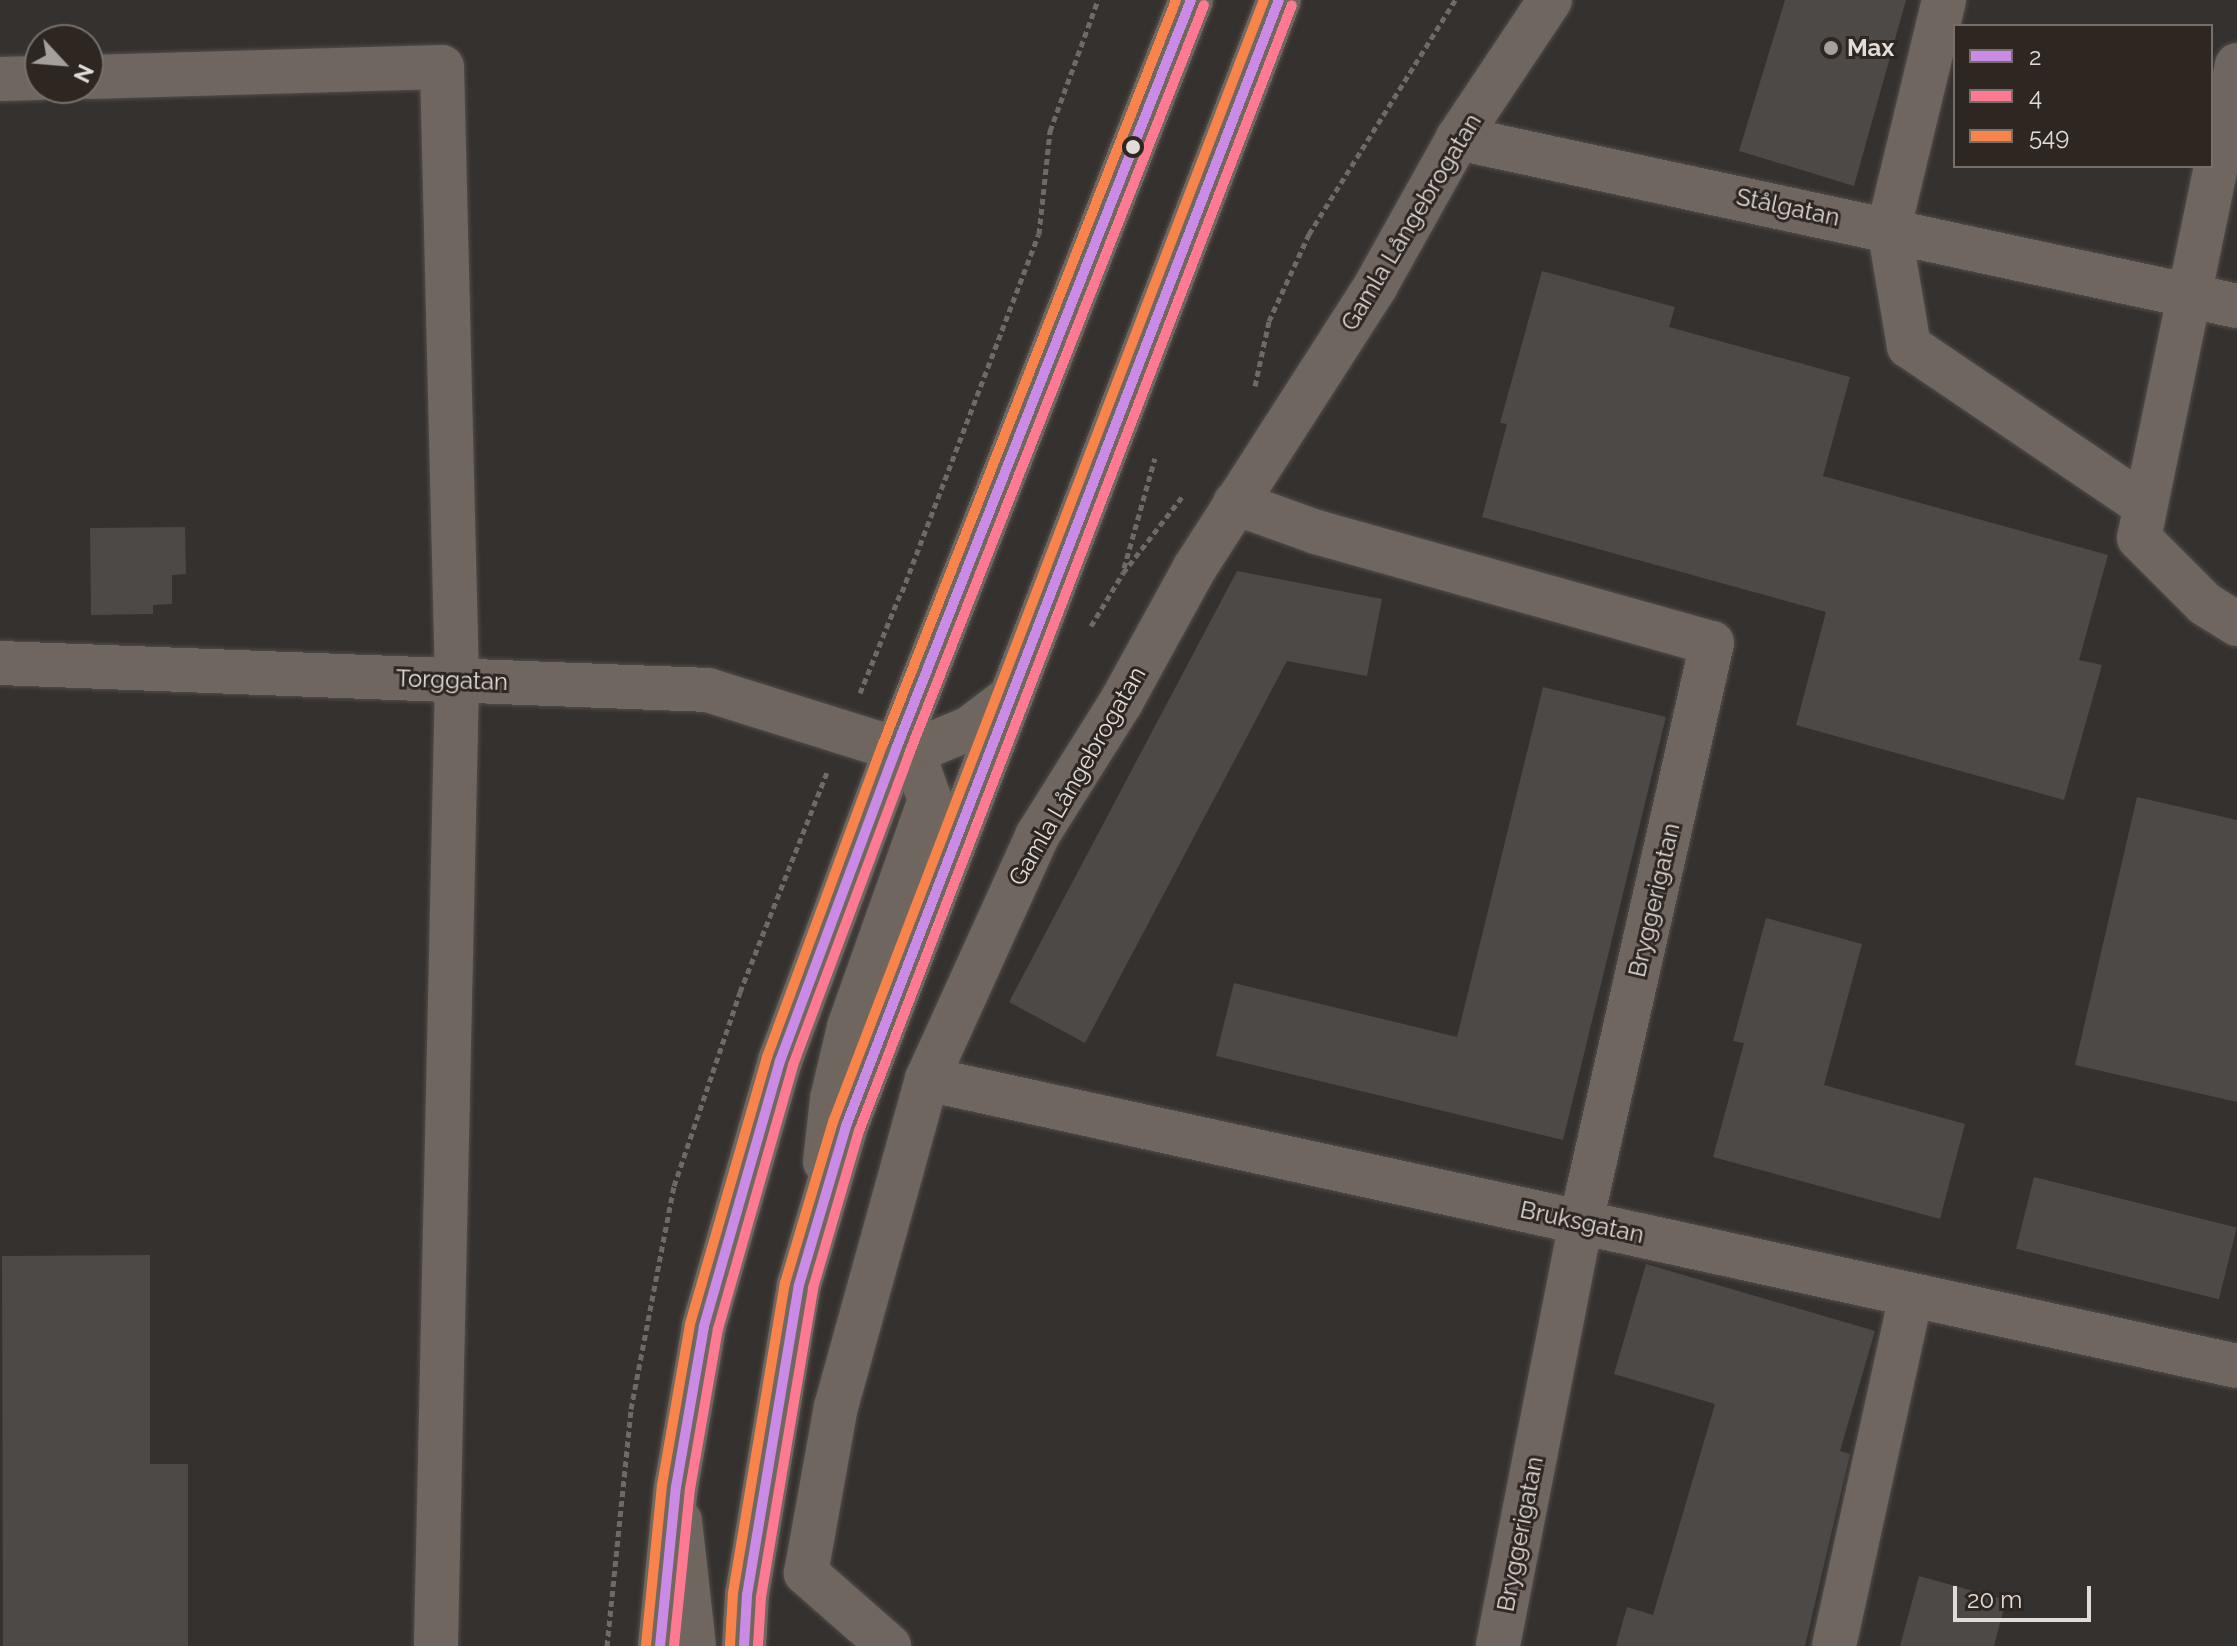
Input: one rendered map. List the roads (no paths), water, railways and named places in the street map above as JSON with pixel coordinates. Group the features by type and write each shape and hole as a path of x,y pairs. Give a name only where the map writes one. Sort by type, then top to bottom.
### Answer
{"main road":[{"path":"660,1646 676,1487 704,1326 744,1172 780,1061 896,749 1191,0"},
{"path":"744,1646 747,1595 799,1285 846,1126 1279,0"}],"street":[{"name":"Gamla Långebrogatan","path":"889,1646 806,1573 836,1407 927,1079 1037,836 1121,702 1235,503 1376,285 1458,138 1550,0"},
{"path":"1944,0 1889,228 1909,346 2145,506"},
{"path":"2237,65 2139,538 2205,604 2237,624"},
{"path":"104,77 442,67 457,680 436,1646"},
{"path":"0,79 24,78"},
{"name":"Stålgatan","path":"1458,138 1889,228 2237,306"},
{"name":"Bryggerigatan","path":"1235,503 1316,532 1712,643 1581,1222 1498,1646"},
{"name":"Torggatan","path":"0,663 708,690 896,749"},
{"path":"896,749 932,744 970,728 1008,699"},
{"path":"819,1212 832,1099 849,1027 930,800 920,772 896,749"},
{"name":"Bruksgatan","path":"927,1079 2237,1366"},
{"path":"1834,1646 1911,1295"},
{"path":"676,1487 694,1646"}],"place":[{"name":"Max","path":"1831,48"}]}
